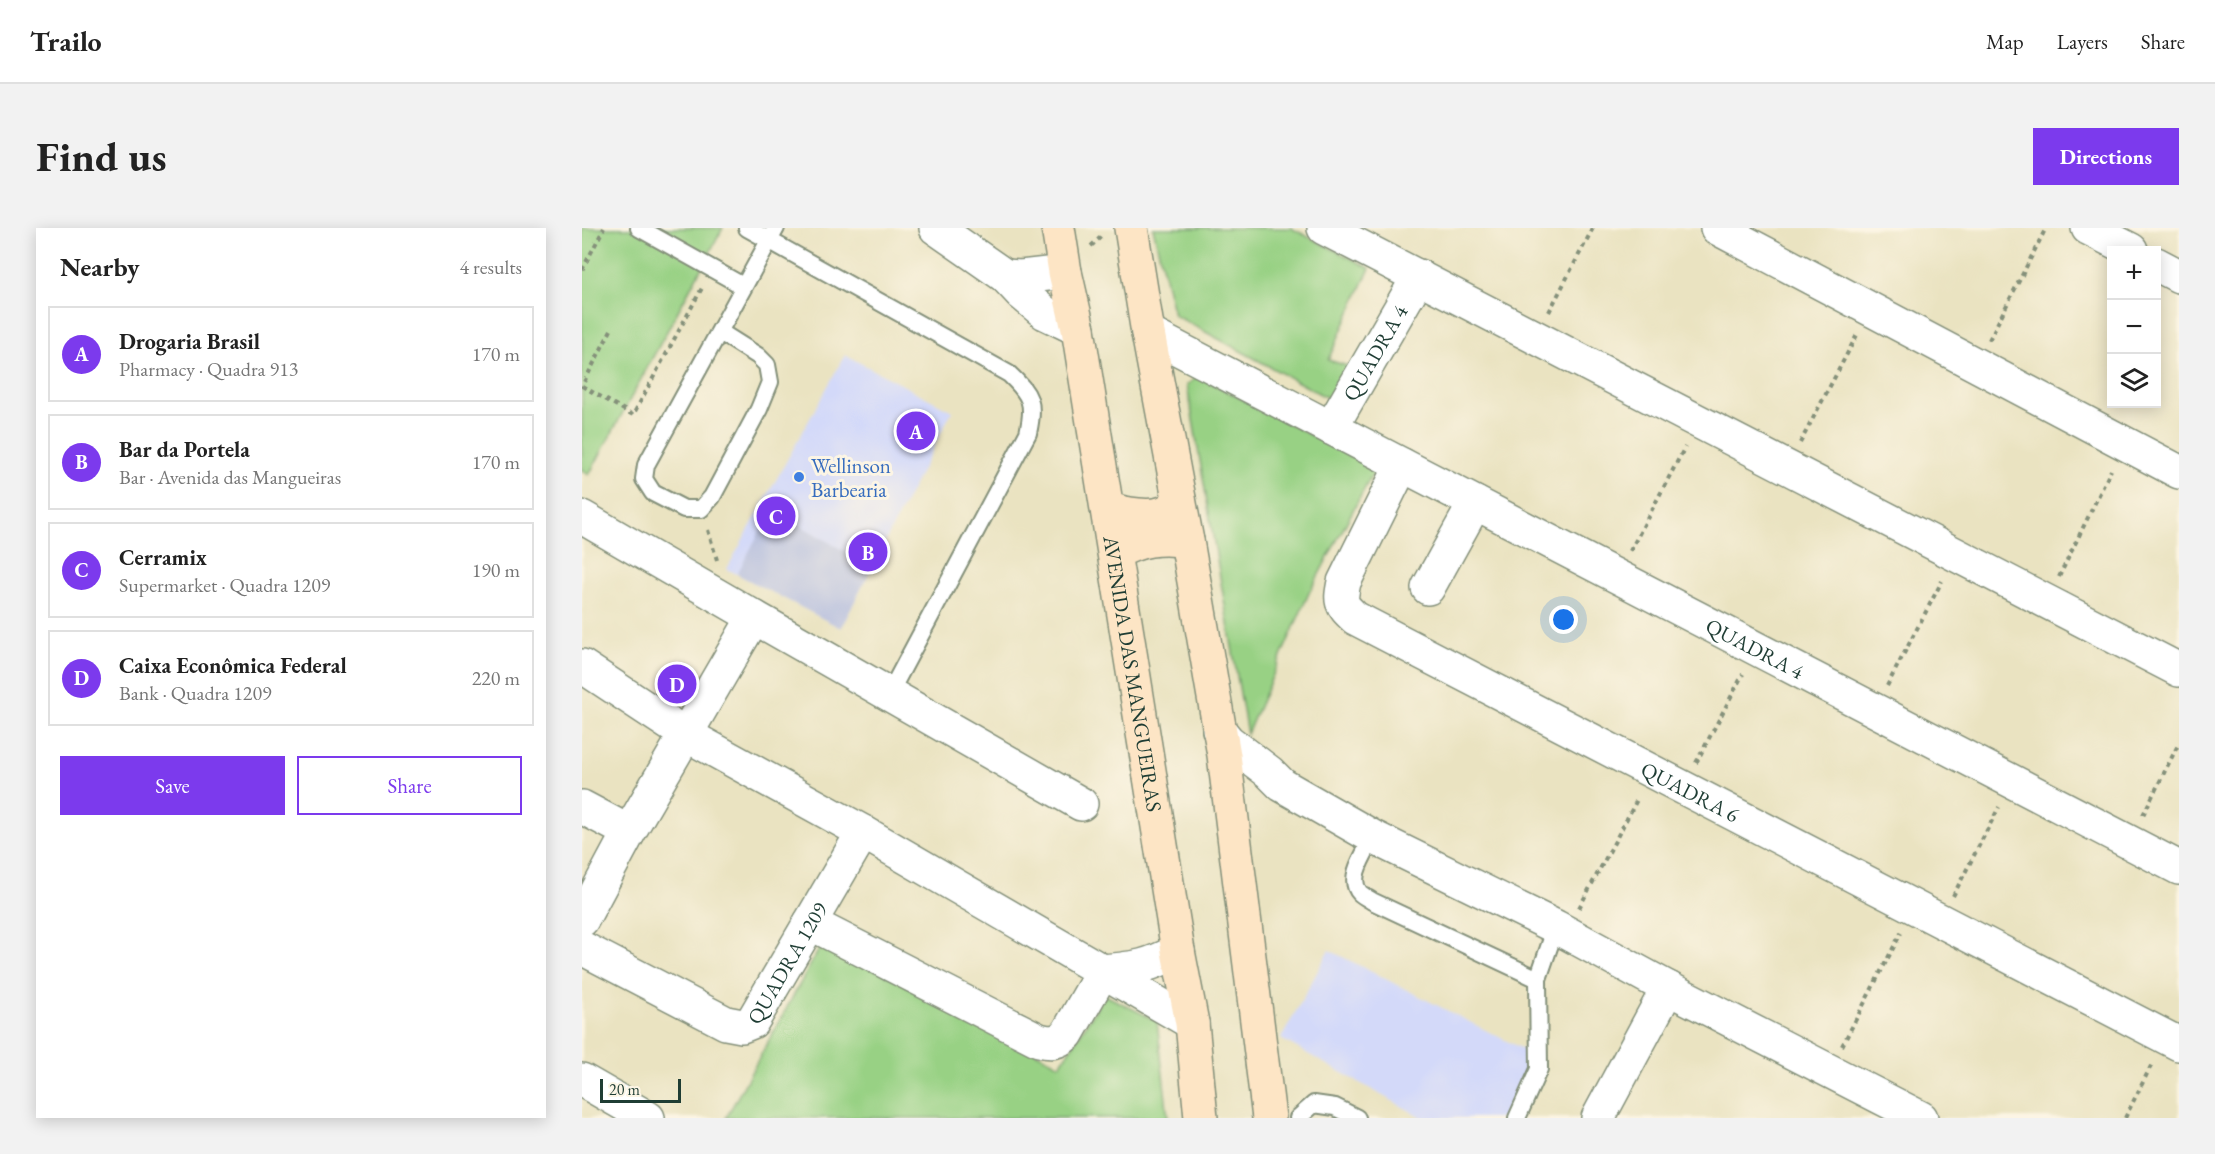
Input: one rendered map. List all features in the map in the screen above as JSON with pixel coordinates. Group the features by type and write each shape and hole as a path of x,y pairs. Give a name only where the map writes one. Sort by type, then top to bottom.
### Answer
{"main road":[{"name":"AVENIDA DAS MANGUEIRAS","path":"1058,228 1078,330 1191,1023 1201,1118"},
{"path":"1131,228 1228,783 1269,1118"},
{"path":"1107,508 1124,514 1145,515 1168,511 1179,500"},
{"path":"1115,554 1131,544 1156,538 1187,541"}],"street":[{"path":"936,228 1005,276 1045,313 1078,330"},
{"path":"1324,228 2179,670"},
{"path":"1717,228 2179,472"},
{"path":"2088,228 2123,246"},
{"path":"2161,266 2179,276"},
{"path":"1005,276 1021,277 1065,272"},
{"name":"QUADRA 4","path":"1331,428 1419,276"},
{"name":"QUADRA 4","path":"1148,333 2179,868"},
{"path":"1158,387 1200,361"},
{"name":"QUADRA 6","path":"1402,465 1344,582 1341,599 1343,607 1355,618 2172,1041"},
{"path":"1428,588 1475,503"},
{"path":"582,517 888,696 1081,804"},
{"path":"582,920 685,734 741,609"},
{"path":"582,666 685,734 863,832 1191,1023"},
{"path":"1219,730 1228,741 1269,772 1282,785 1373,837 1561,930 1668,988 1921,1118"},
{"path":"1228,783 1282,785"},
{"path":"582,807 630,832"},
{"name":"QUADRA 1209","path":"582,948 726,1023 742,1026 752,1022 863,832"},
{"path":"810,923 1039,1040 1049,1043 1058,1041 1067,1034 1102,970"},
{"path":"1102,970 1138,968 1155,963 1178,951"},
{"path":"1598,1118 1668,988"},
{"path":"582,1080 648,1118"}],"lane":[{"path":"639,228 743,286"},
{"path":"747,228 772,234 1009,374 1023,387 1033,410 1028,433 888,696"},
{"path":"720,332 758,356 767,365 770,382 759,409 712,497 701,508 684,509 652,493 644,479 646,465 772,234"},
{"path":"1373,837 1354,876 1355,885 1360,892 1372,901 1538,979"},
{"path":"1517,1118 1539,1069 1538,979 1561,930"},
{"path":"1298,1118 1314,1104 1335,1107 1357,1118"}],"path":[{"path":"582,270 604,228"},
{"path":"1536,337 1593,228"},
{"path":"1976,365 2046,228"},
{"path":"611,330 582,386 633,415 702,288"},
{"path":"1787,467 1871,309"},
{"path":"1617,576 1699,421"},
{"path":"2047,602 2124,443"},
{"path":"701,508 741,609"},
{"path":"1874,710 1956,555"},
{"path":"1683,787 1757,649"},
{"path":"2129,842 2179,743"},
{"path":"1561,930 1652,771"},
{"path":"1829,1071 1927,914 2004,798"},
{"path":"2125,1118 2172,1041"}],"shaded area":[{"path":"845,355 952,411 841,628 727,569"},
{"path":"772,509 872,567 841,628 737,574"},
{"path":"1329,950 1536,1056 1508,1118 1423,1118 1281,1039"}],"green space":[{"path":"582,228 723,228 589,475 582,470"},
{"path":"1153,228 1291,228 1370,268 1328,360 1351,367 1333,401 1174,315"},
{"path":"1198,376 1375,469 1309,593 1247,734 1187,385"},
{"path":"823,942 1060,1065 1105,995 1157,1021 1168,1118 726,1118"}],"place":[{"name":"Drogaria Brasil","path":"916,431"},
{"name":"Wellinson Barbearia","path":"799,477"},
{"name":"Cerramix","path":"776,516"},
{"name":"Bar da Portela","path":"868,552"},
{"name":"Caixa Econômica Federal","path":"677,684"}]}
